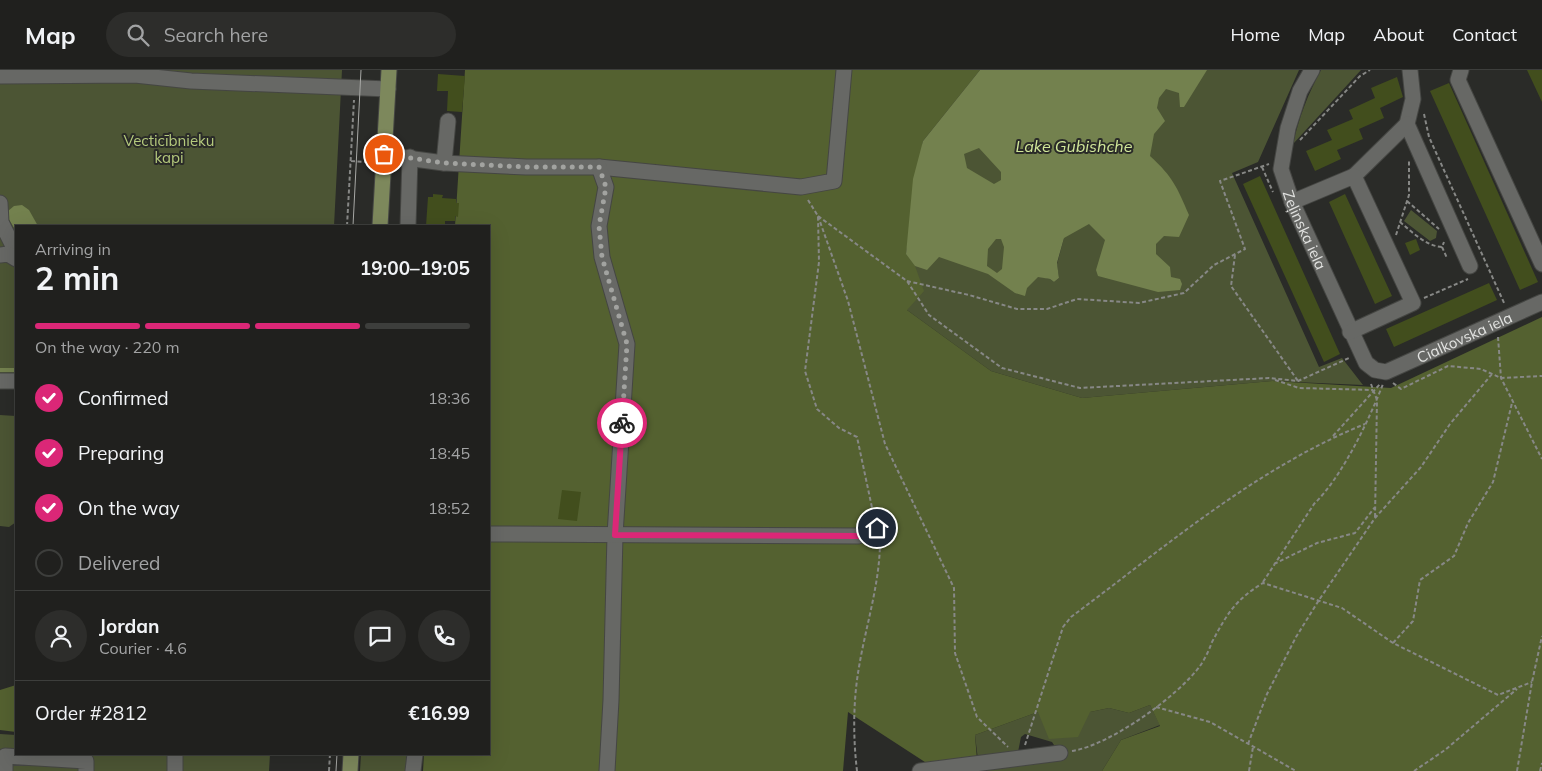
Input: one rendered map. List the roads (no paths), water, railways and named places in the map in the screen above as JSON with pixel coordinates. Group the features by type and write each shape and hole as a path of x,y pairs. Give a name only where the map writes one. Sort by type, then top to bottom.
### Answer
{"main road":[{"path":"380,225 389,70"},
{"path":"350,771 351,755"}],"street":[{"path":"384,154 444,163 526,167 599,167 801,187 834,181 844,70"},
{"name":"Zeļinska iela","path":"1312,70 1300,90 1288,128 1282,169 1292,202 1350,332 1366,362 1382,373"},
{"path":"1292,202 1354,176 1407,124 1413,99 1410,70"},
{"path":"1461,70 1458,80 1540,254"},
{"path":"0,76 134,75 191,81 388,89"},
{"path":"444,163 448,121"},
{"path":"1407,124 1451,234 1471,272"},
{"path":"408,225 410,157"},
{"path":"599,167 606,187 599,226 602,257 627,344 615,535 611,700 607,771"},
{"path":"1350,332 1413,303 1354,176"},
{"path":"0,203 3,230 15,250"},
{"path":"0,255 8,254 15,258"},
{"name":"Cialkovska iela","path":"1382,373 1542,302"},
{"path":"0,381 15,381"},
{"path":"490,534 858,536 877,528"},
{"path":"920,771 1060,753"},
{"path":"175,771 176,755"},
{"path":"413,771 414,755"},
{"path":"5,771 5,756 87,762"}],"water":[{"name":"Lake Gubishche","path":"980,70 1207,70 1184,107 1180,107 1179,93 1166,89 1159,98 1157,108 1165,121 1154,134 1150,156 1174,183 1189,215 1179,237 1164,236 1156,244 1156,254 1170,267 1171,277 1180,279 1182,284 1180,290 1158,292 1098,276 1096,270 1105,240 1089,224 1064,238 1057,263 1059,278 1054,282 1050,279 1038,277 1027,288 1025,296 1015,293 988,274 939,257 927,270 915,266 906,254 913,179 923,141","holes":["979,148 1001,172 1001,180 994,184 967,168 964,154","996,239 1001,239 1004,247 1002,269 997,273 987,266 988,249"]},
{"path":"22,205 29,210 37,225 15,225 15,229 8,218 8,211 14,206"}],"waterway":[{"path":"0,370 15,370"}],"tram line":[{"path":"353,225 361,70"},
{"path":"336,771 337,755"}],"park label":[{"name":"Vecticībnieku kapi","path":"169,148"}]}
